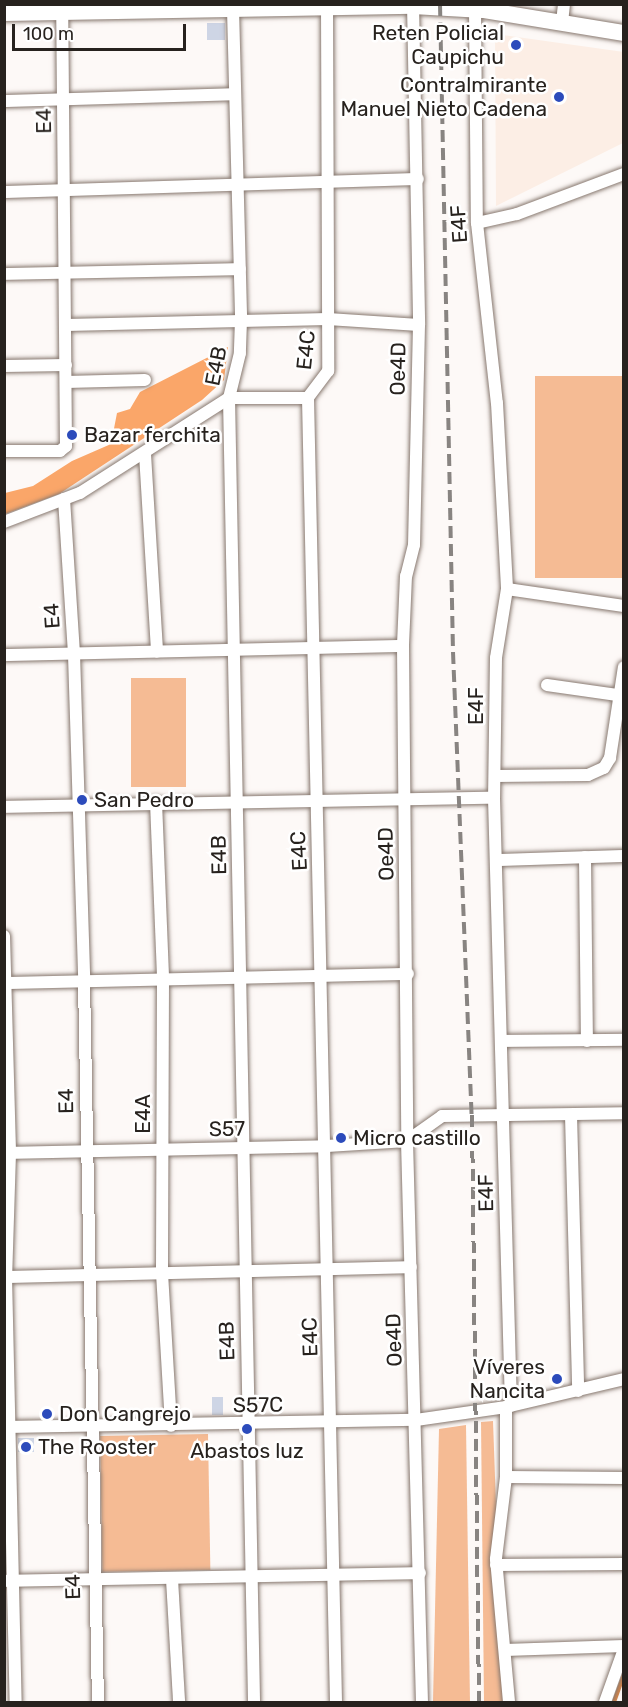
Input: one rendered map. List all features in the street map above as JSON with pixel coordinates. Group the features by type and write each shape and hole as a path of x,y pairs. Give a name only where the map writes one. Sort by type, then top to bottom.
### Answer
{"main road":[{"path":"4,13 62,12 92,8 413,5 472,7 624,33"}],"street":[{"path":"562,22 564,4"},
{"name":"Oe4D","path":"413,5 419,325 414,545 406,576 403,646 408,974 407,1141 417,1420 422,1702"},
{"name":"E4C","path":"327,6 328,371 308,399 316,801 324,976 327,1269 336,1702"},
{"name":"E4B","path":"242,7 235,94 240,353 229,398 236,651 254,1702"},
{"name":"E4F","path":"472,7 477,223 497,403 507,589 496,658 494,798 498,860 504,1114 508,1406 506,1478 496,1565 509,1702"},
{"name":"E4","path":"4,451 60,451 66,446 62,12"},
{"path":"4,101 235,94"},
{"path":"477,223 517,214 624,174"},
{"path":"4,192 418,179"},
{"path":"4,274 240,269"},
{"path":"66,325 328,319 419,325"},
{"path":"4,366 66,365"},
{"path":"66,382 145,380"},
{"path":"4,522 64,500 145,454 229,398 308,399"},
{"path":"145,454 157,652"},
{"name":"E4","path":"64,500 74,654 84,981 92,1579 98,1702"},
{"path":"507,589 624,606"},
{"path":"4,655 403,646"},
{"path":"495,776 588,775 604,768 610,758 622,696 624,667"},
{"path":"547,685 622,696"},
{"path":"4,807 156,802 494,798"},
{"name":"E4A","path":"156,802 163,980 162,1273 171,1426"},
{"path":"498,860 624,856"},
{"path":"585,857 587,1041"},
{"path":"4,936 9,1581 16,1702"},
{"path":"6,983 408,974"},
{"path":"501,1041 624,1040"},
{"path":"407,1141 442,1116 624,1113"},
{"path":"571,1115 578,1391"},
{"name":"S57","path":"7,1153 87,1149 327,1146 407,1141"},
{"path":"5,1277 411,1267"},
{"name":"S57C","path":"8,1427 417,1420 508,1406 624,1379"},
{"path":"506,1478 624,1478"},
{"path":"496,1565 624,1564"},
{"path":"9,1581 335,1577 420,1573"},
{"path":"172,1579 179,1702"},
{"path":"505,1650 624,1647 605,1702"}],"shaded area":[{"name":"Contralmirante Manuel Nieto Cadena","path":"495,34 624,52 623,143 496,206"},
{"path":"228,347 224,380 202,400 59,494 5,514 5,493 33,486 72,461 111,444 117,413 130,409 140,392"},
{"path":"535,376 623,376 623,578 535,578"},
{"path":"131,678 186,678 186,787 131,787"},
{"path":"493,1421 503,1702 484,1702 481,1422"},
{"path":"466,1425 470,1702 433,1702 439,1429"},
{"path":"208,1434 210,1570 102,1572 100,1436"}],"building":[{"path":"207,23 225,23 225,40 207,40"},
{"path":"212,1397 223,1397 223,1415 212,1415"},
{"name":"The Rooster","path":"18,1438 34,1438 34,1452 18,1452"}],"waterway":[{"path":"614,1702 624,1674"}],"railway":[{"path":"440,4 453,652 472,1115 479,1702"}],"place":[{"name":"Reten Policial Caupichu","path":"516,45"},
{"name":"Contralmirante Manuel Nieto Cadena","path":"559,97"},
{"name":"Bazar ferchita","path":"72,435"},
{"name":"San Pedro","path":"82,800"},
{"name":"Micro castillo","path":"341,1138"},
{"name":"Víveres Nancita","path":"557,1379"},
{"name":"Don Cangrejo","path":"47,1414"},
{"name":"Abastos luz","path":"247,1429"},
{"name":"The Rooster","path":"26,1447"}]}
